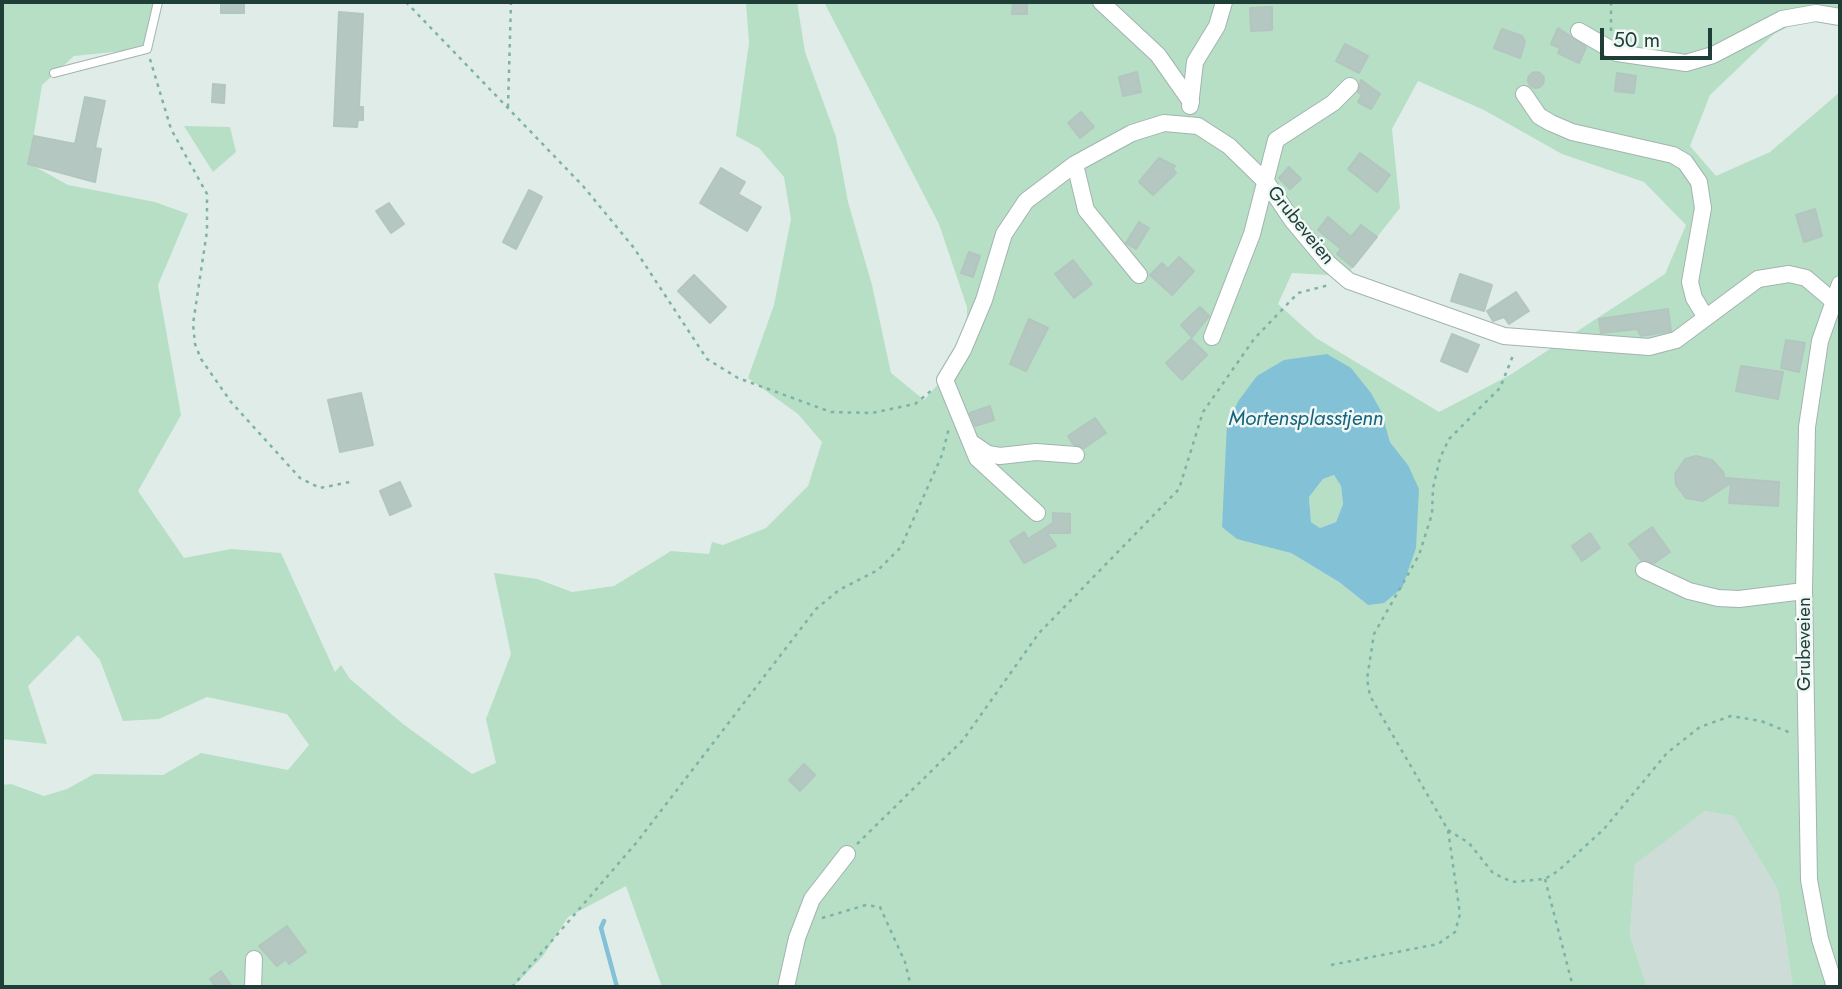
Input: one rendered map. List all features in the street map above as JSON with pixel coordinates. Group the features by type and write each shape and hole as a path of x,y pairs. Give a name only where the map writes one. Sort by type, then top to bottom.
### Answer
{"street":[{"path":"1101,2 1158,55 1191,102"},
{"path":"1037,513 977,458 945,380 963,350 984,300 1004,234 1026,201 1075,163 1132,133 1164,124 1188,123 1195,62 1217,26 1224,2"},
{"path":"1579,31 1611,50 1677,63 1695,62 1782,19 1816,13 1840,17"},
{"path":"1212,337 1252,234 1276,140 1333,103 1350,86"},
{"path":"1524,94 1539,116 1551,123 1594,138 1673,155 1685,162 1699,182 1703,208 1690,282 1694,298 1705,316"},
{"name":"Grubeveien","path":"1188,123 1229,146 1267,183 1292,220 1328,263 1349,281 1504,336 1649,346 1676,340 1758,279 1789,274 1806,278 1833,301"},
{"path":"1075,163 1086,210 1139,275"},
{"name":"Grubeveien","path":"1835,987 1820,939 1810,880 1804,591 1807,427 1820,341 1840,284"},
{"path":"970,442 988,454 1000,456 1036,452 1076,455"},
{"path":"1644,570 1689,591 1718,598 1739,599 1804,591"},
{"path":"786,987 812,899 847,855"},
{"path":"253,987 254,959"}],"lane":[{"path":"54,73 147,49 158,2"}],"path":[{"path":"406,2 583,186 634,248 707,359 738,378 831,412 872,413 915,404 945,380"},
{"path":"509,107 511,2"},
{"path":"1611,2 1611,50"},
{"path":"147,49 171,129 207,194 207,231 193,324 195,344 201,359 231,402 300,478 320,488 350,482"},
{"path":"847,855 963,740 1039,633 1179,489 1203,412 1254,339 1298,293 1349,281"},
{"path":"1331,965 1438,944 1455,932 1460,914 1448,830 1370,696 1367,679 1370,648 1374,634 1419,555 1432,514 1433,488 1440,458 1449,439 1500,388 1521,338"},
{"path":"512,987 637,842 816,609 839,590 878,570 901,547 942,455 954,404"},
{"path":"1448,830 1469,843 1493,873 1512,882 1545,879 1558,871 1604,829 1667,754 1700,727 1731,716 1761,721 1805,738"},
{"path":"1545,879 1573,987"},
{"path":"805,916 831,917 866,905 880,907 905,962 911,987"}],"shaded area":[{"path":"1705,811 1734,816 1778,890 1793,987 1647,987 1630,935 1635,863"}],"green space":[{"path":"2,2 158,2 152,48 74,56 42,85 32,165 68,185 155,202 188,214 158,285 181,415 138,491 184,558 231,549 281,553 335,672 341,665 350,679 403,724 472,774 496,763 486,719 511,654 494,573 537,579 572,592 614,586 671,551 709,554 712,542 723,545 766,528 808,486 822,442 798,414 748,378 774,305 791,219 784,177 759,148 736,136 749,43 746,2 797,2 805,52 836,137 848,202 872,285 891,373 924,400 967,352 967,307 939,224 824,2 1840,2 1840,10 1826,8 1774,34 1710,95 1690,146 1716,176 1770,152 1840,92 1840,987 1793,987 1778,890 1734,816 1705,811 1635,864 1630,935 1647,987 662,987 626,886 568,917 543,956 513,987 2,987 2,785 11,784 44,796 67,789 94,774 163,775 201,753 288,770 309,745 287,714 207,697 159,719 123,721 100,660 78,635 28,686 47,744 2,739","holes":["1418,81 1484,110 1562,154 1644,182 1686,225 1665,274 1510,375 1439,412 1316,338 1278,304 1292,273 1346,276 1400,208 1392,129","1382,413 1390,442 1408,465 1368,605 1339,582 1291,553 1222,527 1224,502"]},
{"path":"184,126 230,127 236,152 213,172"},
{"path":"1334,475 1341,486 1343,504 1336,522 1320,528 1311,522 1309,497 1323,479"}],"water":[{"name":"Mortensplasstjenn","path":"1327,354 1351,368 1371,393 1382,413 1390,442 1408,465 1419,489 1416,548 1402,588 1384,603 1368,605 1339,582 1291,553 1237,539 1222,527 1227,424 1239,400 1257,376 1284,360","holes":["1334,475 1341,486 1343,504 1336,522 1320,528 1311,522 1309,497 1323,479"]}],"building":[{"path":"221,2 244,2 244,13 221,13"},
{"path":"1013,2 1027,2 1027,14 1012,14"},
{"path":"1272,7 1272,30 1251,31 1250,8"},
{"path":"339,12 363,14 359,107 363,107 363,120 358,120 357,127 334,126"},
{"path":"1558,28 1586,47 1579,63 1558,53 1560,48 1551,44"},
{"path":"1502,29 1522,36 1525,42 1520,58 1494,48"},
{"path":"1345,44 1368,56 1359,73 1336,61"},
{"path":"1137,72 1141,92 1123,96 1119,77"},
{"path":"1533,72 1539,72 1544,80 1542,86 1533,88 1528,83 1528,77"},
{"path":"1617,73 1636,76 1634,93 1615,91"},
{"path":"1361,80 1380,94 1371,109 1358,102 1362,95 1358,92"},
{"path":"213,84 225,85 224,103 212,102"},
{"path":"85,97 105,101 95,148 101,149 95,182 28,164 34,136 75,144"},
{"path":"1081,112 1094,127 1080,138 1068,123"},
{"path":"1360,153 1390,175 1377,192 1348,169"},
{"path":"1159,158 1175,166 1173,169 1176,173 1153,195 1139,182"},
{"path":"1289,167 1301,179 1290,189 1279,178"},
{"path":"721,168 745,182 738,194 761,207 747,231 700,203"},
{"path":"529,190 542,197 516,249 503,242"},
{"path":"389,203 404,224 391,233 376,211"},
{"path":"1815,209 1822,236 1804,242 1796,215"},
{"path":"1328,217 1351,237 1361,225 1377,237 1353,267 1337,254 1341,249 1318,230"},
{"path":"1139,222 1149,228 1136,249 1126,243"},
{"path":"969,252 980,256 973,277 961,273"},
{"path":"1179,257 1194,271 1172,295 1150,275 1162,263 1168,269"},
{"path":"1073,260 1092,284 1074,298 1055,274"},
{"path":"1460,274 1492,285 1484,311 1451,301"},
{"path":"694,275 726,307 710,323 678,291"},
{"path":"1516,292 1529,311 1509,324 1504,317 1493,321 1487,311"},
{"path":"1200,307 1209,316 1192,337 1181,325"},
{"path":"1668,309 1671,331 1641,336 1637,329 1601,333 1599,319"},
{"path":"1029,319 1048,328 1026,371 1010,364"},
{"path":"1452,334 1479,345 1467,372 1441,361"},
{"path":"1191,339 1207,355 1182,380 1166,363"},
{"path":"1786,340 1805,343 1799,372 1781,368"},
{"path":"1741,366 1783,372 1778,399 1736,391"},
{"path":"361,393 373,445 340,452 328,400"},
{"path":"990,406 994,420 975,426 970,413"},
{"path":"1095,418 1106,433 1084,448 1073,444 1068,436"},
{"path":"1696,456 1712,460 1725,478 1779,482 1778,506 1729,503 1731,483 1703,501 1686,498 1676,485 1675,474 1685,459"},
{"path":"400,482 411,506 390,515 380,491"},
{"path":"1053,513 1070,514 1070,533 1047,533 1056,546 1024,563 1010,541 1024,532 1028,539 1053,523"},
{"path":"1652,527 1670,552 1654,563 1641,560 1629,544"},
{"path":"1590,533 1600,548 1582,561 1572,546"},
{"path":"804,764 815,775 800,791 789,780"},
{"path":"287,926 306,952 289,964 286,959 277,966 259,946"},
{"path":"221,971 232,987 216,987 210,979"}],"waterway":[{"path":"604,921 601,928 617,987"}]}
